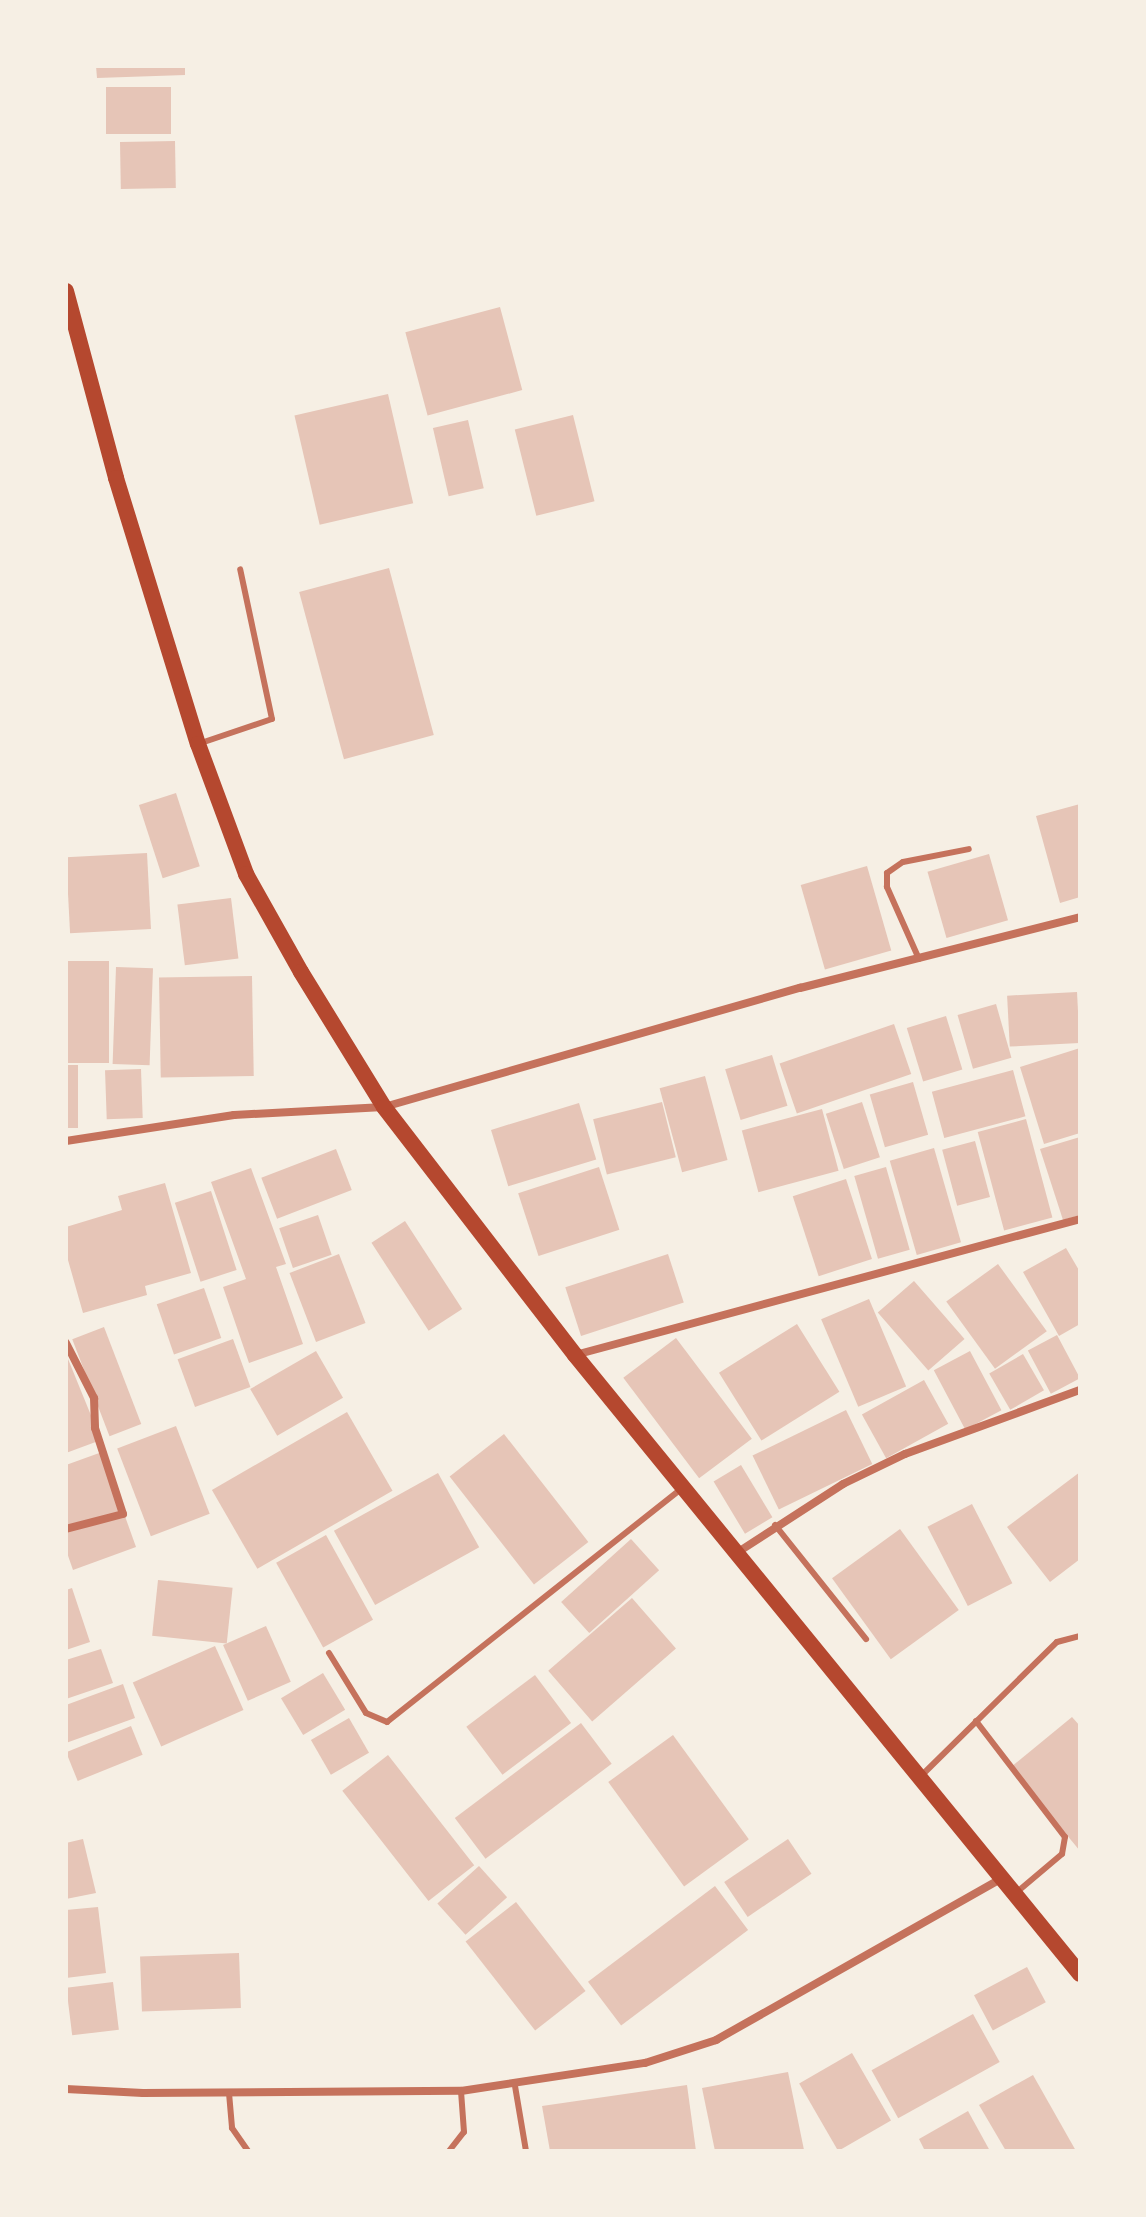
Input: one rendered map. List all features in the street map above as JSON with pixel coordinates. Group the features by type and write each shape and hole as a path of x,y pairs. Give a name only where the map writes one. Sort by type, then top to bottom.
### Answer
{"main road":[{"path":"66,291 69,321 198,744 246,874 384,1107 575,1355 734,1554 1004,1876 1080,1974"}],"street":[{"path":"66,1141 234,1115 384,1107 800,988 1080,917"},
{"path":"575,1355 1080,1219"},
{"path":"66,1343 94,1398 95,1428 123,1514 66,1529"},
{"path":"734,1554 775,1525 905,1454 1080,1390"},
{"path":"66,2089 229,2093 461,2091 515,2086 668,2058 716,2040 1004,1876"}],"lane":[{"path":"198,744 272,719 273,712 240,569"},
{"path":"919,959 893,902 887,873 903,862 969,849"},
{"path":"329,1653 366,1713 387,1722 682,1488"},
{"path":"775,1525 866,1639"},
{"path":"920,1777 1057,1642 1080,1636"},
{"path":"976,1721 1067,1845 1017,1892"},
{"path":"515,2086 526,2151"},
{"path":"449,2151 464,2132 461,2091"},
{"path":"229,2093 232,2128 248,2151"}],"building":[{"path":"96,66 185,66 185,75 97,78"},
{"path":"106,87 171,87 171,134 106,134"},
{"path":"175,141 176,188 121,189 120,142"},
{"path":"500,307 522,390 428,415 405,332"},
{"path":"388,394 413,503 320,525 294,416"},
{"path":"573,415 595,501 536,516 515,430"},
{"path":"468,420 484,488 449,496 433,428"},
{"path":"389,568 434,735 344,759 299,592"},
{"path":"176,793 200,866 163,878 139,805"},
{"path":"1080,804 1080,897 1060,903 1036,816"},
{"path":"147,853 151,929 70,933 66,857"},
{"path":"989,854 1008,920 946,938 927,872"},
{"path":"867,866 891,951 825,970 801,885"},
{"path":"231,898 238,959 185,965 177,905"},
{"path":"66,961 109,961 109,1063 66,1063"},
{"path":"116,967 153,968 150,1065 113,1064"},
{"path":"252,976 254,1076 161,1078 159,978"},
{"path":"1077,992 1080,1043 1010,1047 1007,996"},
{"path":"996,1004 1011,1058 973,1069 958,1015"},
{"path":"946,1016 962,1070 923,1082 907,1028"},
{"path":"894,1024 911,1074 797,1114 780,1063"},
{"path":"1080,1048 1080,1133 1044,1144 1020,1067"},
{"path":"772,1055 787,1106 741,1120 725,1069"},
{"path":"66,1065 78,1065 78,1128 66,1128"},
{"path":"141,1069 143,1118 107,1119 105,1070"},
{"path":"1013,1070 1025,1116 944,1138 932,1092"},
{"path":"705,1076 728,1160 682,1172 660,1088"},
{"path":"913,1082 928,1135 885,1147 870,1094"},
{"path":"662,1102 676,1157 607,1174 593,1119"},
{"path":"862,1102 880,1157 844,1169 826,1114"},
{"path":"579,1103 596,1159 508,1186 491,1130"},
{"path":"822,1109 839,1171 758,1192 742,1130"},
{"path":"1026,1119 1052,1218 1004,1230 978,1132"},
{"path":"1080,1137 1080,1215 1063,1220 1040,1149"},
{"path":"975,1141 990,1197 957,1206 942,1150"},
{"path":"934,1148 961,1242 917,1255 890,1161"},
{"path":"336,1149 352,1190 277,1219 261,1178"},
{"path":"599,1167 619,1230 539,1256 518,1193"},
{"path":"886,1167 910,1250 878,1259 854,1176"},
{"path":"251,1168 286,1264 276,1267 303,1344 249,1363 223,1287 246,1279 211,1182"},
{"path":"846,1179 872,1259 819,1276 793,1196"},
{"path":"165,1183 191,1273 145,1286 147,1295 83,1313 66,1253 66,1227 122,1210 118,1196"},
{"path":"211,1191 237,1270 201,1282 175,1203"},
{"path":"318,1215 332,1255 293,1268 279,1228"},
{"path":"405,1221 462,1309 429,1331 371,1243"},
{"path":"1066,1248 1080,1272 1080,1324 1059,1336 1023,1272"},
{"path":"339,1254 366,1323 316,1342 290,1273"},
{"path":"668,1254 684,1303 581,1336 565,1287"},
{"path":"998,1264 1047,1331 995,1369 946,1302"},
{"path":"914,1281 965,1339 928,1371 878,1312"},
{"path":"204,1288 221,1338 174,1354 157,1304"},
{"path":"869,1299 906,1386 858,1407 821,1319"},
{"path":"797,1324 839,1392 761,1441 719,1373"},
{"path":"104,1327 141,1424 110,1436 72,1339"},
{"path":"1057,1335 1080,1378 1051,1394 1028,1350"},
{"path":"676,1338 752,1439 699,1478 623,1378"},
{"path":"233,1339 250,1387 195,1407 178,1359"},
{"path":"316,1351 343,1398 277,1436 250,1389"},
{"path":"970,1351 1001,1410 965,1429 934,1370"},
{"path":"66,1354 101,1440 66,1453"},
{"path":"1023,1354 1044,1390 1010,1410 989,1374"},
{"path":"924,1380 948,1424 886,1458 862,1414"},
{"path":"846,1410 872,1464 779,1510 753,1456"},
{"path":"347,1412 392,1491 257,1569 212,1490"},
{"path":"176,1426 210,1514 151,1536 117,1449"},
{"path":"504,1434 588,1542 534,1584 450,1476"},
{"path":"102,1452 136,1547 73,1570 66,1550 66,1465"},
{"path":"741,1465 772,1517 745,1534 714,1481"},
{"path":"1080,1472 1080,1559 1050,1582 1007,1527"},
{"path":"438,1473 479,1547 375,1605 334,1531"},
{"path":"972,1504 1012,1583 968,1606 927,1527"},
{"path":"900,1529 959,1610 891,1659 832,1578"},
{"path":"326,1535 373,1620 323,1647 276,1563"},
{"path":"631,1539 659,1570 589,1633 561,1602"},
{"path":"158,1580 233,1588 227,1644 152,1636"},
{"path":"72,1588 90,1642 66,1650 66,1590"},
{"path":"632,1598 676,1649 592,1721 548,1671"},
{"path":"266,1626 291,1682 248,1701 223,1645"},
{"path":"215,1646 243,1710 161,1747 133,1683"},
{"path":"101,1649 113,1683 66,1699 66,1660"},
{"path":"323,1673 345,1710 303,1735 281,1698"},
{"path":"535,1675 571,1723 502,1775 466,1727"},
{"path":"123,1684 135,1718 66,1743 66,1705"},
{"path":"1072,1717 1080,1726 1080,1851 1011,1767"},
{"path":"349,1718 369,1753 331,1775 311,1740"},
{"path":"581,1723 612,1764 486,1859 455,1818"},
{"path":"131,1726 143,1755 78,1781 66,1752"},
{"path":"673,1735 749,1839 684,1886 608,1782"},
{"path":"388,1755 474,1865 428,1901 342,1791"},
{"path":"83,1839 96,1893 66,1899 66,1843"},
{"path":"788,1839 811,1874 748,1917 724,1882"},
{"path":"479,1866 507,1897 465,1935 437,1903"},
{"path":"715,1886 748,1930 621,2026 588,1982"},
{"path":"516,1902 586,1991 535,2030 466,1941"},
{"path":"98,1907 106,1973 66,1978 66,1910"},
{"path":"239,1953 241,2008 142,2011 140,1956"},
{"path":"1027,1967 1046,2002 993,2030 974,1995"},
{"path":"113,1982 119,2030 72,2035 66,1988"},
{"path":"973,2014 1000,2062 898,2118 872,2070"},
{"path":"852,2053 891,2121 838,2151 799,2084"},
{"path":"788,2072 804,2150 715,2151 702,2088"},
{"path":"1033,2075 1076,2151 1006,2151 979,2105"},
{"path":"687,2085 696,2151 550,2151 542,2106"},
{"path":"968,2111 990,2151 925,2151 919,2139"}]}
